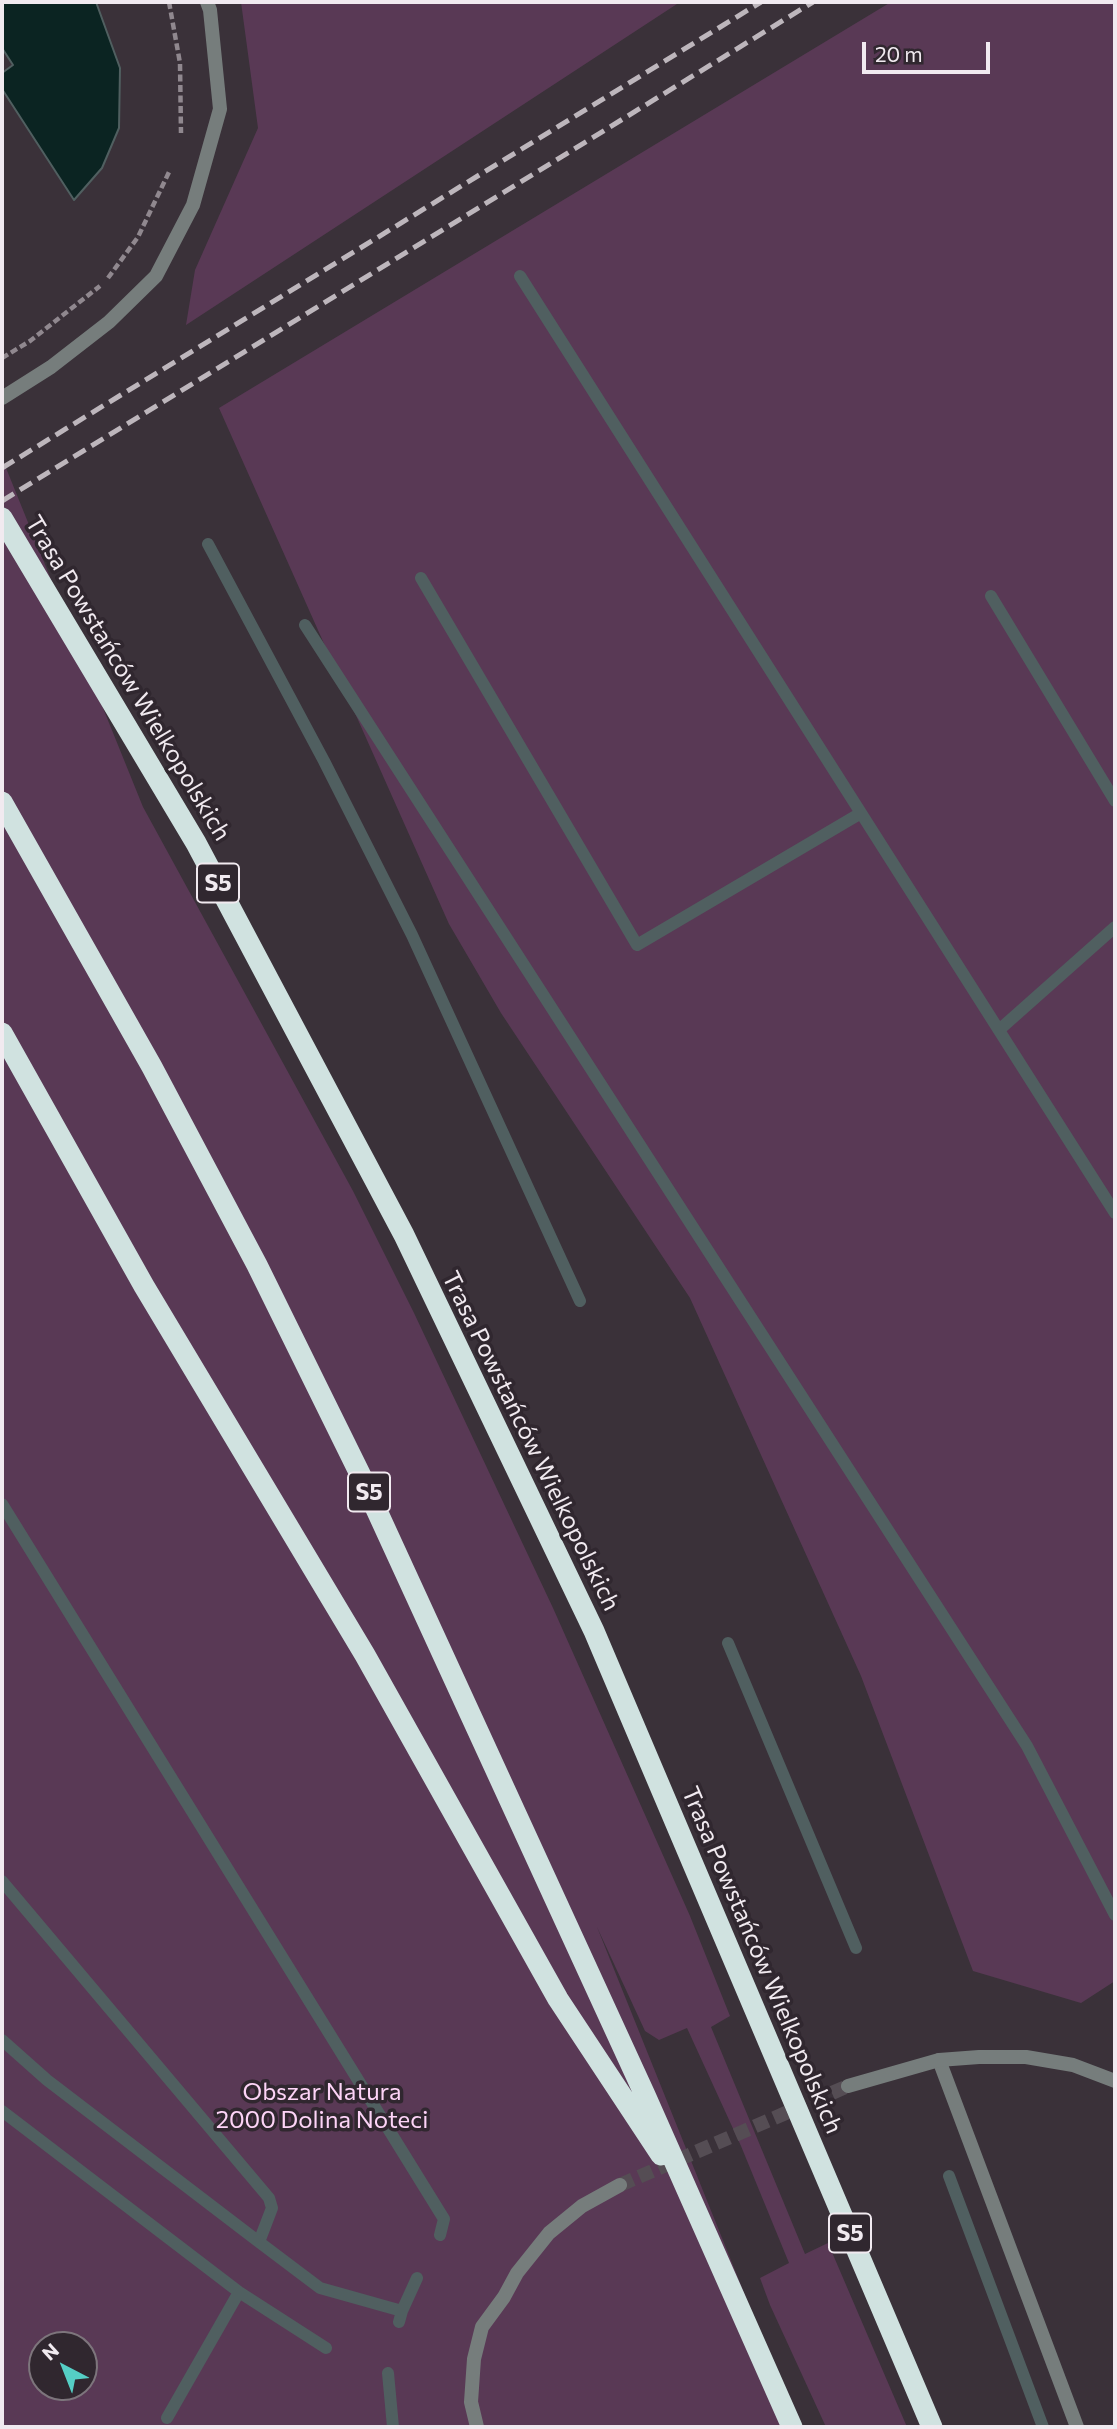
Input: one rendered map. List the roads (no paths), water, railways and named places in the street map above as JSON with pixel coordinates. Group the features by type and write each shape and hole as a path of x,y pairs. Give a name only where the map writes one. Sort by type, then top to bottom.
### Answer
{"highway":[{"name":"Trasa Powstańców Wielkopolskich","path":"2,518 196,843 410,1247 594,1631 932,2427"},
{"name":"S5","path":"2,802 152,1067 263,1278 366,1486 564,1915 792,2427"},
{"path":"2,1032 138,1276 396,1710 558,1999 693,2204"}],"street":[{"path":"2,398 51,367 110,322 156,276 193,205 220,109 210,10 206,2"},
{"path":"848,2086 939,2060 979,2057 1026,2057 1073,2065 1115,2081"},
{"path":"939,2060 1077,2427"},
{"path":"477,2427 471,2402 474,2359 482,2328 517,2273 549,2233 582,2206 620,2185"}],"waterway":[{"path":"520,276 1115,1213"},
{"path":"208,544 324,761 412,935 580,1301"},
{"path":"421,578 637,945 861,813"},
{"path":"991,596 1115,801"},
{"path":"305,625 1027,1746 1115,1915"},
{"path":"999,1030 1115,927"},
{"path":"2,1504 444,2219 440,2235"},
{"path":"728,1643 856,1948"},
{"path":"2,1881 269,2198 272,2208 259,2242 320,2288 402,2311 399,2322"},
{"path":"2,2040 47,2080 259,2242"},
{"path":"2,2111 239,2292 326,2348"},
{"path":"949,2176 1043,2427"},
{"path":"402,2311 417,2278"},
{"path":"167,2418 239,2292"},
{"path":"388,2373 393,2427"}],"tunnel":[{"path":"620,2185 848,2086"}],"railway":[{"path":"2,468 761,2"},
{"path":"2,501 813,2"}],"park label":[{"name":"Obszar Natura 2000 Dolina Noteci","path":"322,2106"}]}
